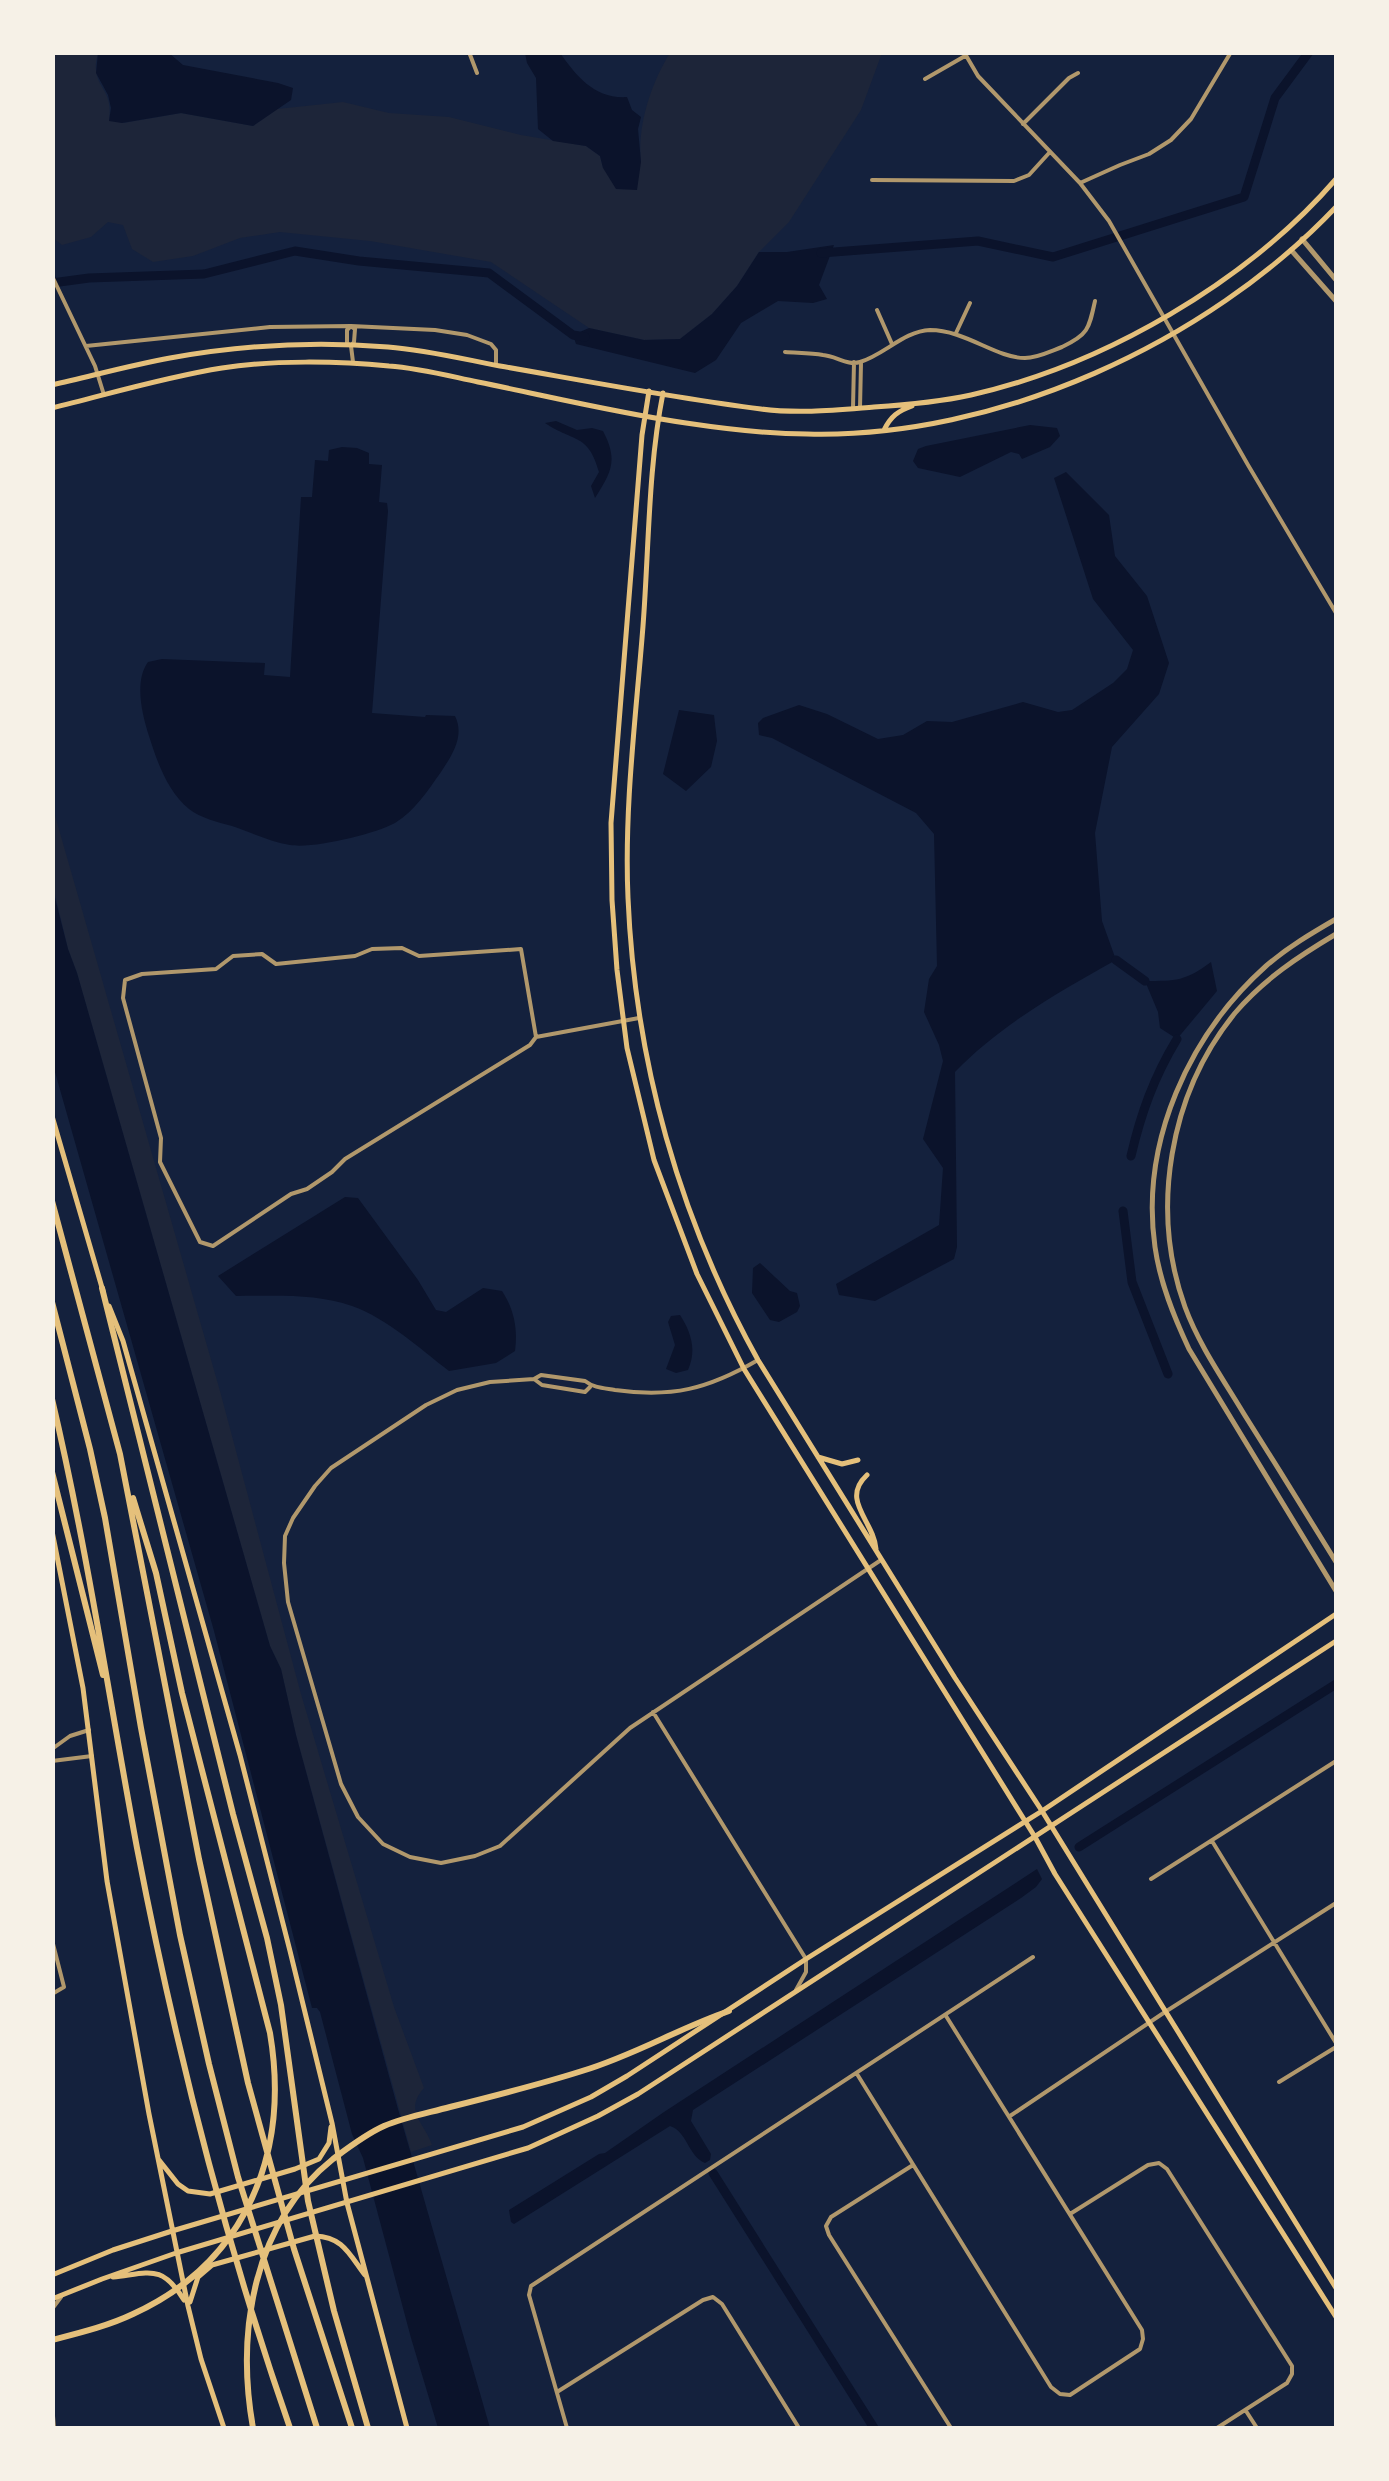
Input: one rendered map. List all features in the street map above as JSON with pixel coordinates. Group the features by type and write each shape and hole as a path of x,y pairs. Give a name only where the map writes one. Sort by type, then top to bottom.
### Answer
{"highway":[{"path":"52,1201 156,1574 182,1693 274,2056 276,2083 275,2118 259,2185 214,2255 168,2295 130,2316 52,2340"},
{"path":"102,1288 273,1964 299,2148 320,2256 368,2428"},
{"path":"52,1302 105,1518 180,1935 238,2177 317,2428"},
{"path":"52,1400 93,1596 162,1973 192,2103 240,2276 290,2428"},
{"path":"120,1454 215,1941 270,2168 352,2428"},
{"path":"52,1472 114,1720"},
{"path":"253,2428 247,2372 253,2298 272,2236 304,2186 350,2146 383,2126 626,2057 729,2011"}],"main road":[{"path":"52,385 220,350 298,344 386,346 436,352 762,409 806,412 920,404 972,395 1027,379 1168,321 1281,235 1336,179"},
{"path":"52,408 224,368 300,363 388,366 427,372 687,424 808,434 884,430 976,415 1037,395 1173,335 1252,284 1336,207"},
{"path":"649,391 611,823 612,900 623,1020 654,1160 697,1274 744,1369 1055,1874 1336,2317"},
{"path":"664,393 650,509 628,827 628,897 639,1018 657,1106 694,1226 758,1360 955,1678 1052,1826 1336,2288"},
{"path":"884,430 898,410 920,404"},
{"path":"52,1116 102,1288 123,1342 240,1756 332,2122 347,2202 407,2428"},
{"path":"818,1458 842,1464 858,1460"},
{"path":"867,1475 856,1492 858,1505 875,1537 876,1552"},
{"path":"52,1531 89,1730 107,1881 176,2253 201,2359 224,2428"},
{"path":"52,2275 172,2230 523,2126 591,2097 1025,1822 1336,1614"},
{"path":"52,2299 176,2253 528,2148 598,2116 638,2094 1336,1642"},
{"path":"158,2158 188,2191 210,2194 319,2159 329,2142 332,2122"},
{"path":"188,2306 193,2285 212,2265 315,2236 340,2242 366,2278"},
{"path":"102,2278 158,2273 175,2285 188,2306"}],"street":[{"path":"469,52 477,73"},
{"path":"1080,184 1172,140 1191,119 1231,52"},
{"path":"925,78 964,54 978,76 1080,184 1109,221 1336,613"},
{"path":"1022,124 1078,73"},
{"path":"872,180 1014,181 1029,176 1049,153"},
{"path":"1302,239 1336,280"},
{"path":"1291,250 1336,301"},
{"path":"52,276 99,375 104,395"},
{"path":"785,352 861,362 926,330 956,333 1025,358 1081,338 1090,325 1094,301"},
{"path":"956,333 970,302"},
{"path":"877,310 892,344"},
{"path":"86,346 270,327 351,326 466,335 491,344 496,350 496,365"},
{"path":"351,326 353,365"},
{"path":"854,362 857,409"},
{"path":"857,409 861,362"},
{"path":"1334,920 1290,947 1243,988 1195,1051 1170,1109 1159,1150 1153,1198 1155,1247 1181,1332 1336,1592"},
{"path":"1318,945 1334,920"},
{"path":"1303,953 1317,930"},
{"path":"1336,934 1273,975 1224,1028 1198,1072 1182,1113 1166,1192 1169,1245 1186,1310 1216,1367 1336,1562"},
{"path":"536,1037 521,948 419,956 402,948 372,948 355,956 276,964 262,954 233,956 216,969 142,974 125,980 123,998 160,1138 160,1162 200,1242 213,1246 530,1045 536,1037 639,1018"},
{"path":"758,1360 709,1384 674,1393 590,1386 585,1381 541,1375 456,1390 426,1405 331,1468 315,1486 285,1536 288,1602 341,1784 358,1817 383,1844 410,1857 441,1862 475,1856 500,1846 630,1728 882,1560"},
{"path":"534,1379 542,1386 585,1392 590,1386"},
{"path":"653,1712 806,1959 806,1972 796,1990"},
{"path":"52,1750 70,1736 89,1730"},
{"path":"52,1760 92,1756"},
{"path":"1151,1879 1336,1761"},
{"path":"1212,1842 1336,2045 1279,2082"},
{"path":"1009,2117 1336,1903"},
{"path":"52,1940 64,1988 52,1994"},
{"path":"568,2428 529,2295 530,2286 1034,1957"},
{"path":"857,2074 1051,2387 1060,2394 1070,2394 1140,2349 1142,2330 946,2016"},
{"path":"1070,2214 1148,2165 1160,2164 1168,2169 1292,2366 1287,2383 1216,2428"},
{"path":"913,2165 831,2217 826,2226 951,2428"},
{"path":"52,2309 62,2295"},
{"path":"557,2392 703,2300 713,2298 722,2304 799,2428"},
{"path":"52,2404 54,2428"},
{"path":"1245,2410 1257,2428"}],"shaded area":[{"path":"53,53 98,53 96,70 109,103 109,120 123,123 181,113 253,126 277,109 343,102 389,113 449,117 586,146 600,156 603,168 641,162 647,105 670,53 882,53 861,110 789,222 759,252 737,286 712,314 680,339 644,340 589,328 491,262 370,241 280,232 240,238 193,256 153,262 132,249 123,225 108,222 91,237 62,245 53,238"},
{"path":"98,53 169,53 183,65 293,88 291,100 253,126 181,113 122,123 109,121 108,95 96,73"},
{"path":"525,53 560,53 580,78 596,90 627,97 632,110 641,117 637,190 616,189 600,156 586,146 553,141 538,129 536,78"},
{"path":"834,245 819,285 827,299 813,303 778,301 741,323 716,360 695,373 576,344 573,335 589,328 644,340 680,339 712,314 737,286 759,252"},
{"path":"556,421 577,430 603,431 612,458 606,480 595,498 591,486 599,472 595,460 579,440 545,423"},
{"path":"1030,425 1057,428 1060,436 1050,447 1022,459 1011,452 960,477 918,468 913,461 918,449 926,446"},
{"path":"342,447 369,453 369,464 382,465 379,502 387,503 388,511 372,713 455,716 459,731 449,759 426,793 395,823 344,840 290,845 204,817 181,802 164,775 149,736 142,708 141,678 148,662 162,659 265,663 264,675 290,677 301,497 312,497 315,460 328,461 329,450"},
{"path":"1066,472 1109,515 1115,556 1147,596 1169,663 1159,694 1112,747 1095,833 1102,921 1116,960 1011,1024 955,1072 954,1259 875,1301 839,1295 836,1284 939,1225 943,1168 923,1139 943,1061 924,1012 929,979 937,966 934,834 916,813 772,738 759,735 758,723 799,705 878,739 903,735 927,721 952,722 1023,702 1058,712 1072,710 1113,683 1127,669 1133,650 1093,599 1054,478"},
{"path":"679,710 714,715 717,741 711,767 686,791 663,774"},
{"path":"52,805 220,1391 301,1694 394,2007 424,2088 415,2110 432,2145 411,2152 281,1669 270,1646 68,949 53,886"},
{"path":"52,886 270,1646 281,1669 398,2109 490,2428 438,2428 320,2012 312,2008 214,1631 53,1065"},
{"path":"1211,962 1217,991 1177,1039 1160,1028 1145,981 1180,979"},
{"path":"345,1197 358,1198 436,1310 446,1312 483,1288 502,1291 514,1320 515,1351 496,1363 449,1371 391,1326 352,1306 309,1297 236,1296 218,1276"},
{"path":"760,1263 797,1293 797,1312 779,1322 770,1320 752,1293 753,1268"},
{"path":"680,1315 690,1335 692,1355 688,1370 676,1373 666,1369 675,1345 668,1322 671,1316"},
{"path":"1037,1869 1042,1879 1021,1898 693,2110 691,2121 711,2154 710,2160 699,2160 680,2133 670,2126 514,2224 511,2222 509,2210 605,2153"}],"waterway":[{"path":"821,253 978,241 1053,257 1244,197 1275,98 1309,52"},
{"path":"52,283 204,274 295,251 489,273 573,335 585,337"},
{"path":"1116,960 1145,981"},
{"path":"1131,1156 1149,1096 1177,1039"},
{"path":"1123,1211 1132,1282 1168,1374"},
{"path":"1079,1847 1336,1684"},
{"path":"713,2173 874,2428"}]}
